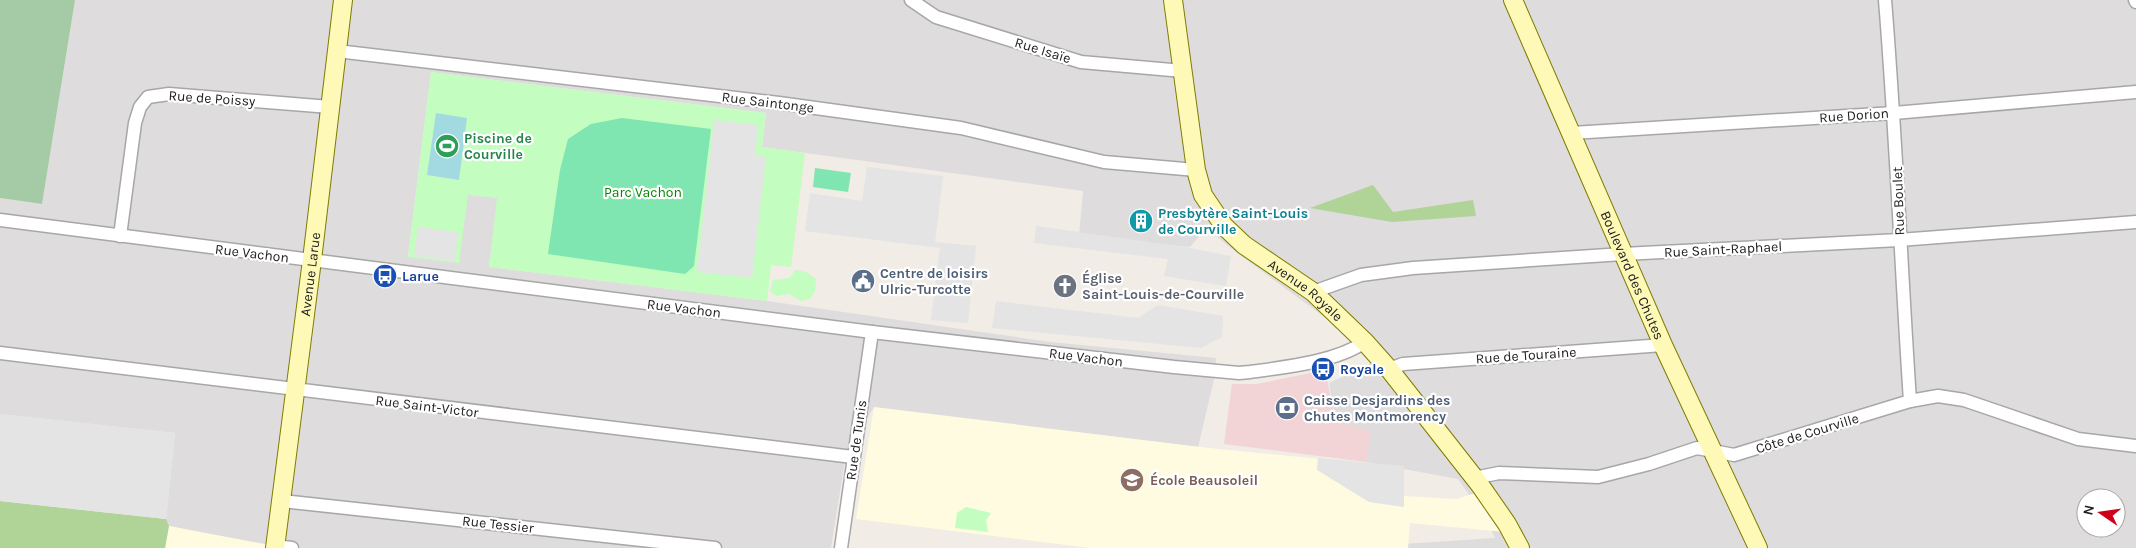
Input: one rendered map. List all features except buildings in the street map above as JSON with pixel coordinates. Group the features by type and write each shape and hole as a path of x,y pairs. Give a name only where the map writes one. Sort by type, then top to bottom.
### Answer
{"street":[{"name":"Avenue Larue","path":"281,547 282,501 343,0"},
{"name":"Rue Isaïe","path":"912,0 936,17 1081,62 1183,71"},
{"name":"Avenue Royale","path":"1173,0 1196,170 1203,195 1224,226 1244,245 1313,292 1365,342 1389,369 1474,478 1507,524 1520,548"},
{"name":"Boulevard des Chutes","path":"1513,0 1663,346 1758,548"},
{"name":"Rue Boulet","path":"1885,0 1894,112 1899,240 1910,402"},
{"name":"Rue Saintonge","path":"337,51 779,103 961,128 1104,162 1196,170"},
{"name":"Rue Dorion","path":"1572,133 1894,112 2136,92"},
{"name":"Rue de Poissy","path":"120,236 135,122 140,108 148,97 170,94 330,107"},
{"name":"Rue Vachon","path":"0,220 872,332 1239,373 1323,358 1349,351 1365,342"},
{"name":"Rue Saint-Raphael","path":"1313,292 1361,275 1413,268 1623,254 1899,240 2136,222"},
{"name":"Rue de Tunis","path":"841,548 872,332"},
{"name":"Rue de Touraine","path":"1389,369 1404,364 1663,346"},
{"name":"Rue Saint-Victor","path":"0,353 854,457"},
{"name":"Côte de Courville","path":"1474,478 1499,473 1598,477 1649,464 1697,448 1734,455 1910,402 1938,396 1964,400 2078,439 2136,446"},
{"name":"Rue Tessier","path":"282,501 715,548"}],"shaded area":[{"path":"75,0 2136,0 2136,548 1343,548 1495,538 1485,517 1458,479 1366,462 1370,431 1336,422 1329,383 1372,363 1334,324 1206,228 1190,247 1079,236 1083,191 762,147 766,113 431,72 408,257 468,194 498,198 489,267 767,301 1050,342 1216,358 1215,375 1196,456 874,407 846,454 831,548 271,548 169,526 166,519 175,433 0,414 0,198 42,204"},
{"path":"714,120 758,125 755,155 766,157 752,278 697,272"},
{"path":"867,167 943,176 935,242 976,246 968,323 931,320 940,248 805,231 810,193 862,201"},
{"path":"1036,226 1185,247 1231,256 1226,286 1164,276 1168,259 1034,243"},
{"path":"418,227 458,232 455,261 414,256"},
{"path":"996,301 1138,318 1158,305 1223,316 1222,337 1201,348 992,328"},
{"path":"1325,370 1336,422 1371,431 1366,462 1224,444 1232,384 1257,384"},
{"name":"École Beausoleil","path":"874,407 1209,448 1403,467 1402,496 1456,499 1476,493 1504,532 1410,523 1408,548 1090,548 856,519"},
{"path":"0,414 175,433 166,519 0,501"},
{"path":"1318,458 1404,466 1404,507 1369,502 1317,470"},
{"path":"169,526 275,546 274,548 165,548"}],"green space":[{"path":"0,0 75,0 42,204 0,198"},
{"name":"Parc Vachon","path":"431,72 766,113 762,147 805,153 791,267 771,265 767,301 489,267 497,198 468,195 459,263 408,257"},
{"path":"622,118 711,129 694,266 685,274 548,254 560,170 568,139 591,124"},
{"path":"815,168 851,173 848,192 813,187"},
{"path":"1373,185 1393,212 1473,200 1476,216 1392,222 1310,208"},
{"path":"795,270 806,272 816,279 815,291 810,299 801,301 789,294 776,296 770,291 773,280 790,278"},
{"path":"0,501 166,519 169,526 165,548 0,548"},
{"path":"966,507 991,513 986,520 988,532 955,528 957,513"}],"water":[{"name":"Piscine de Courville","path":"436,113 467,118 459,180 427,175"}],"place":[{"name":"Piscine de Courville","path":"447,146"},
{"name":"Presbytère Saint-Louis de Courville","path":"1141,221"},
{"name":"Larue","path":"385,276"},
{"name":"Centre de loisirs Ulric-Turcotte","path":"863,281"},
{"name":"Église Saint-Louis-de-Courville","path":"1065,286"},
{"name":"Royale","path":"1323,369"},
{"name":"Caisse Desjardins des Chutes Montmorency","path":"1287,408"},
{"name":"École Beausoleil","path":"1132,480"}]}
